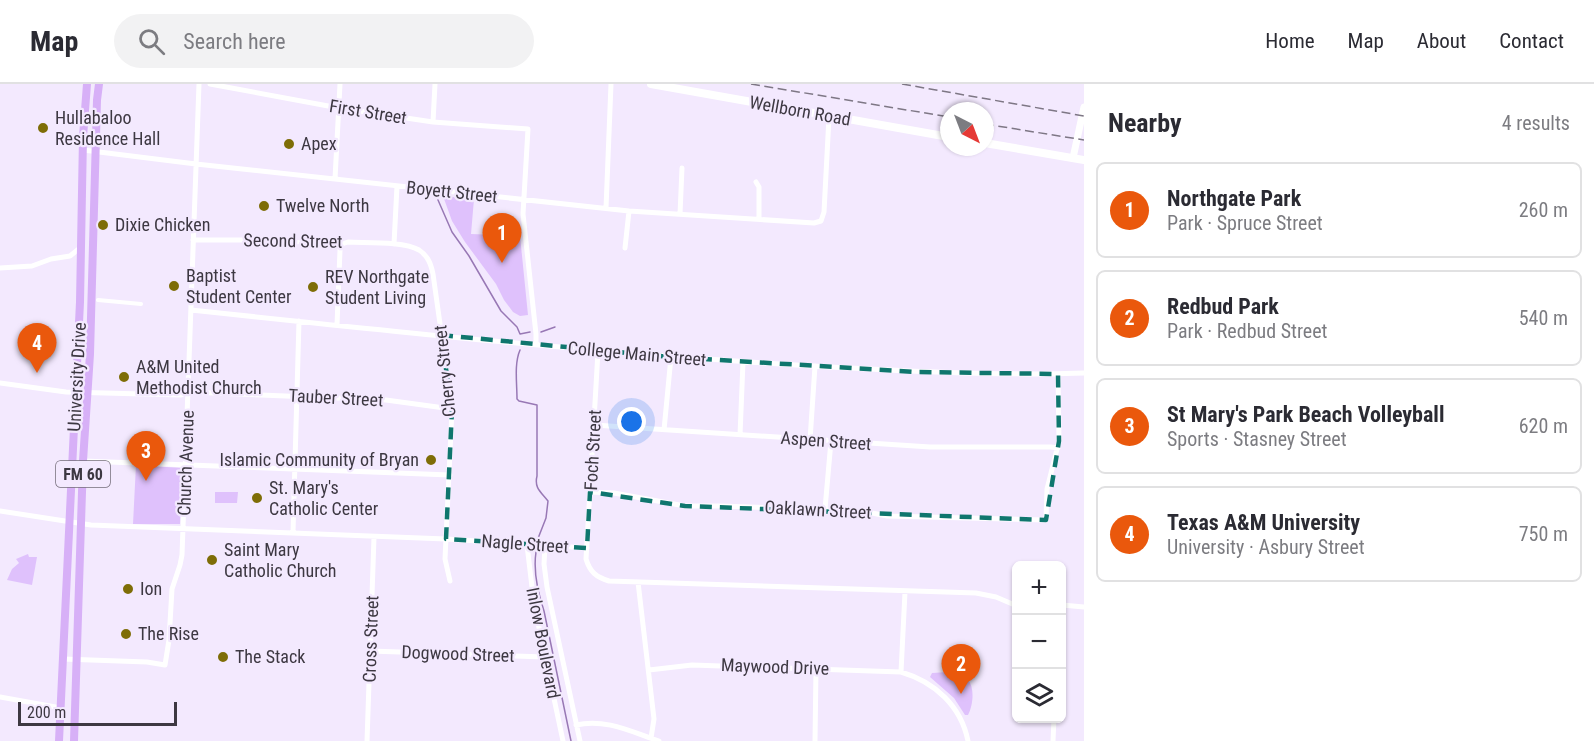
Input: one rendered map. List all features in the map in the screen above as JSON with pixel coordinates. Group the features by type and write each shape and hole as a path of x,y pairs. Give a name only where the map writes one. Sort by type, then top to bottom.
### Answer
{"main road":[{"name":"University Drive","path":"59,741 76,392 87,84"},
{"name":"University Drive","path":"74,741 99,84"},
{"name":"Wellborn Road","path":"651,84 940,136"},
{"path":"994,145 1084,160"}],"street":[{"name":"Church Avenue","path":"63,659 147,662 165,665 170,640 172,589 182,561 199,84"},
{"name":"First Street","path":"210,84 339,108 433,122 528,129 524,199"},
{"path":"335,179 340,84"},
{"path":"433,122 435,84"},
{"path":"606,208 611,84"},
{"path":"1073,158 1084,106"},
{"name":"Boyett Street","path":"83,150 629,211 814,223 821,221 824,212 829,117"},
{"path":"680,214 682,168"},
{"path":"756,182 759,186 759,219"},
{"path":"394,244 397,186"},
{"path":"524,199 523,214 536,344"},
{"path":"625,248 629,211"},
{"name":"Second Street","path":"193,240 394,244"},
{"path":"337,325 342,244"},
{"name":"Cherry Street","path":"394,244 418,250 429,260 431,267 452,409 444,559 450,581"},
{"path":"0,268 32,266 51,259 70,256 82,247"},
{"path":"98,300 141,304"},
{"name":"College Main Street","path":"191,310 671,357 916,372 1084,373"},
{"path":"293,532 299,321"},
{"name":"Foch Street","path":"587,548 598,351"},
{"path":"664,430 671,357"},
{"path":"740,435 743,362"},
{"path":"810,440 814,366"},
{"path":"1058,374 1058,448"},
{"name":"Tauber Street","path":"0,383 66,392 181,395 188,392 297,396 386,400 452,409"},
{"name":"Aspen Street","path":"594,425 930,447 1058,448"},
{"path":"825,509 831,441"},
{"name":"Oaklawn Street","path":"590,492 685,506 852,510 897,516 1046,520 1047,489 1058,448"},
{"path":"83,461 450,475"},
{"name":"Nagle Street","path":"0,511 82,523 446,539 587,548 586,558 589,568 595,575 609,581 983,594 1012,604"},
{"name":"Cross Street","path":"368,741 374,537"},
{"name":"Inlow Boulevard","path":"527,545 534,604 563,741"},
{"name":"Inlow Boulevard","path":"545,546 544,564 547,588 580,741"},
{"path":"638,582 654,719 651,738"},
{"path":"905,592 901,672 923,680 942,694 963,723 968,741"},
{"path":"1066,605 1084,607"},
{"name":"Dogwood Street","path":"370,651 545,657"},
{"name":"Maywood Drive","path":"649,670 692,665 901,672"},
{"path":"815,741 816,668"},
{"path":"0,697 61,708"},
{"path":"576,725 591,722 608,724 659,741"},
{"path":"1053,741 1054,723"}],"highlighted area":[{"path":"441,335 671,357 917,372 1058,374 1059,441 1046,520 685,506 590,492 587,548 446,539 452,409"}],"shaded area":[{"path":"443,196 474,199 471,234 520,236 528,315 520,316 513,312 504,300 496,284 452,221"},
{"path":"136,465 182,468 180,524 133,524"},
{"path":"215,492 238,492 237,503 215,503"},
{"path":"28,554 29,557 37,557 32,585 7,580 12,569 19,563 16,559"},
{"path":"948,672 964,676 970,683 972,697 968,715 965,715 954,698 930,677 932,673"}],"waterway":[{"path":"438,200 452,232 501,311 517,327 520,334 530,332"},
{"path":"541,332 555,327"},
{"path":"520,350 516,367 517,399 537,405 536,484 548,501 546,518 537,541"},
{"path":"536,552 537,582 571,741"}],"railway":[{"path":"751,84 940,116"},
{"path":"902,84 1084,116"},
{"path":"994,125 1084,140"}],"place":[{"name":"Hullabaloo Residence Hall","path":"43,128"},
{"name":"Apex","path":"289,144"},
{"name":"Twelve North","path":"264,206"},
{"name":"Dixie Chicken","path":"103,225"},
{"name":"Northgate Park","path":"502,263"},
{"name":"Baptist Student Center","path":"174,286"},
{"name":"REV Northgate Student Living","path":"313,287"},
{"name":"Texas A&M University","path":"37,373"},
{"name":"A&M United Methodist Church","path":"124,377"},
{"name":"Islamic Community of Bryan","path":"431,460"},
{"name":"St Mary's Park Beach Volleyball","path":"146,481"},
{"name":"St. Mary's Catholic Center","path":"257,498"},
{"name":"Saint Mary Catholic Church","path":"212,560"},
{"name":"Ion","path":"128,589"},
{"name":"The Rise","path":"126,634"},
{"name":"The Stack","path":"223,657"},
{"name":"Redbud Park","path":"961,694"}]}
